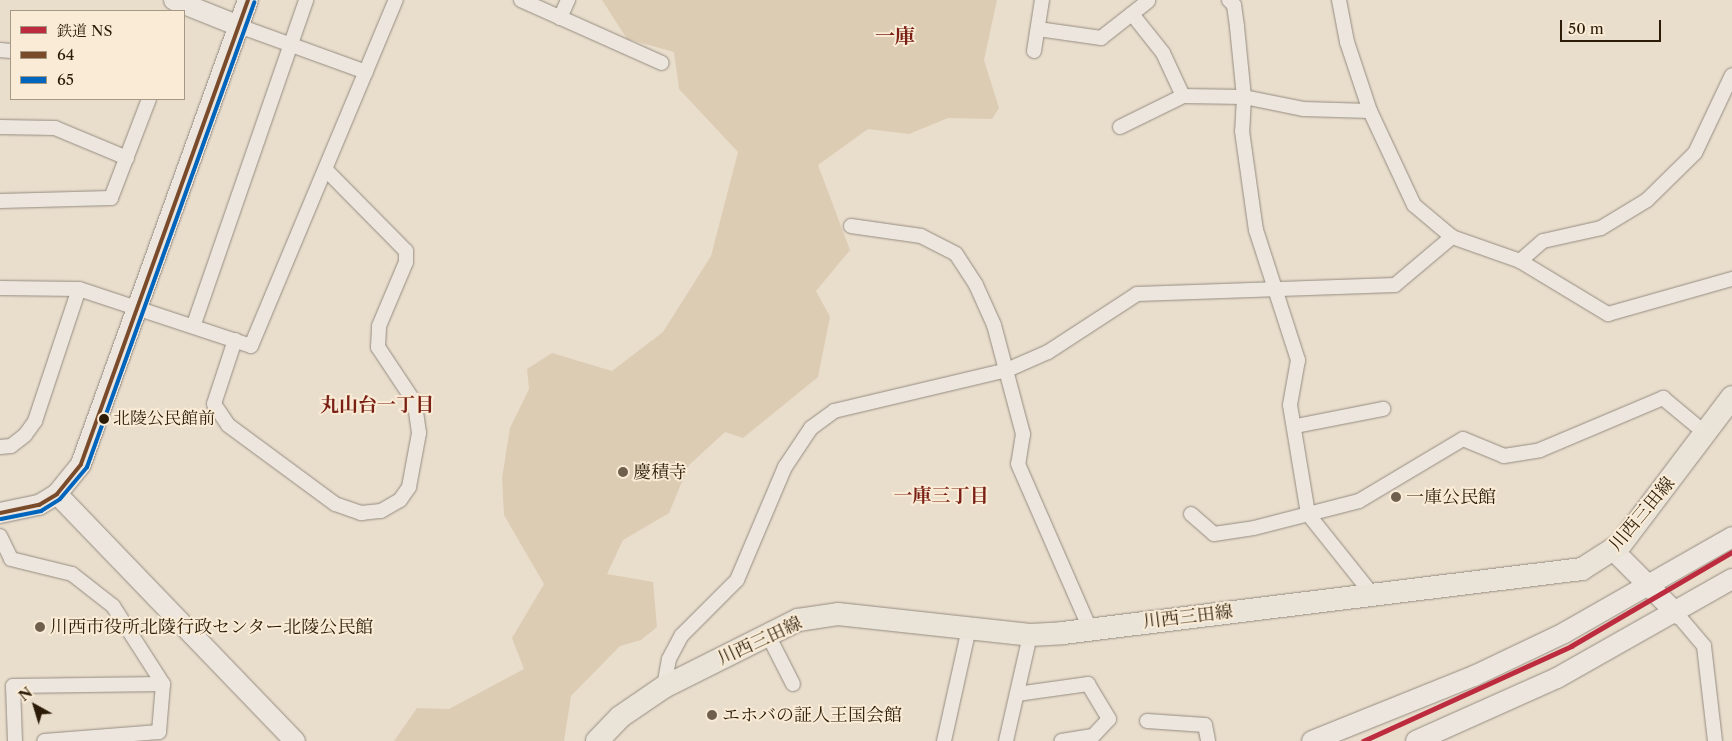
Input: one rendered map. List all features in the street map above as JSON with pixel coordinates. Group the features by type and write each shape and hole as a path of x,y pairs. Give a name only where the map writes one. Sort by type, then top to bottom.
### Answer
{"main road":[{"name":"川西三田線","path":"597,741 613,723 664,687 798,620 838,614 1030,635 1370,593 1572,571 1614,551 1732,396"}],"street":[{"path":"0,513 39,505 57,494 80,464 248,0"},
{"path":"194,324 306,0"},
{"path":"0,288 79,289 136,308 194,324 251,346 396,0"},
{"path":"521,0 662,63"},
{"path":"560,18 568,0"},
{"path":"1034,51 1042,0"},
{"path":"1229,0 1234,5 1244,97 1242,131 1256,230 1273,289 1298,360 1290,405 1296,426 1308,514 1370,593"},
{"path":"1340,0 1347,42 1370,111 1414,205 1452,237 1520,261 1608,314 1732,279"},
{"path":"1038,29 1101,38 1148,1"},
{"path":"178,3 366,72"},
{"path":"1132,14 1163,53 1183,96"},
{"path":"1520,261 1543,241 1601,228 1654,194 1695,153 1732,76"},
{"path":"1120,127 1183,96 1244,97 1303,109 1370,111"},
{"path":"0,201 111,198 149,100"},
{"path":"0,127 55,128 127,158"},
{"path":"235,340 214,404 228,425 335,504 361,513 381,511 400,500 408,487 419,433 415,403 378,347 379,326 406,262 406,251 326,170"},
{"path":"851,226 920,236 956,254 994,326 1007,370 1023,434 1018,464 1090,629"},
{"path":"664,687 669,659 682,635 737,580 785,467 811,428 834,411 1007,370 1048,352 1137,294 1395,285 1452,237"},
{"path":"0,447 18,441 34,421 79,289"},
{"path":"1191,514 1214,534 1308,514 1359,501 1463,439 1504,456 1540,450 1663,398 1705,433"},
{"path":"1296,426 1383,409"},
{"path":"57,494 295,741"},
{"path":"0,536 11,559 72,574 113,606 163,684 160,732 44,741"},
{"path":"1312,741 1474,676 1649,586 1728,539"},
{"path":"1614,551 1676,614 1704,646 1713,740"},
{"path":"1416,741 1558,678 1676,614 1732,579"},
{"path":"944,741 969,628"},
{"path":"768,635 793,684"},
{"path":"1006,741 1030,635"},
{"path":"15,741 13,686 163,684"},
{"path":"1017,694 1088,684 1109,719 1093,736 1061,741"},
{"path":"1147,721 1205,726 1208,741"}],"shaded area":[{"path":"602,0 997,0 984,60 999,108 992,119 948,118 909,134 868,129 818,165 850,250 816,291 830,317 818,377 743,438 725,432 689,465 669,513 623,540 607,574 653,582 657,627 641,640 620,646 571,696 564,741 394,741 417,708 449,709 524,669 512,638 544,584 504,515 502,478 510,428 529,389 527,369 552,353 612,371 663,332 711,256 738,152 679,89 674,52 627,39"}],"rail line":[{"name":"NS","path":"1363,741 1571,646 1732,552"}],"transit line":[{"name":"64","path":"0,513 39,505 57,494 81,464 248,0"},
{"name":"65","path":"1,519 41,511 60,499 87,467 254,2"}],"place":[{"name":"北陵公民館前","path":"104,419"},
{"name":"慶積寺","path":"623,472"},
{"name":"一庫公民館","path":"1396,497"},
{"name":"川西市役所北陵行政センター北陵公民館","path":"40,627"},
{"name":"エホバの証人王国会館","path":"712,715"}],"district":[{"name":"一庫","path":"895,36"},
{"name":"丸山台一丁目","path":"377,405"},
{"name":"一庫三丁目","path":"941,496"}]}
